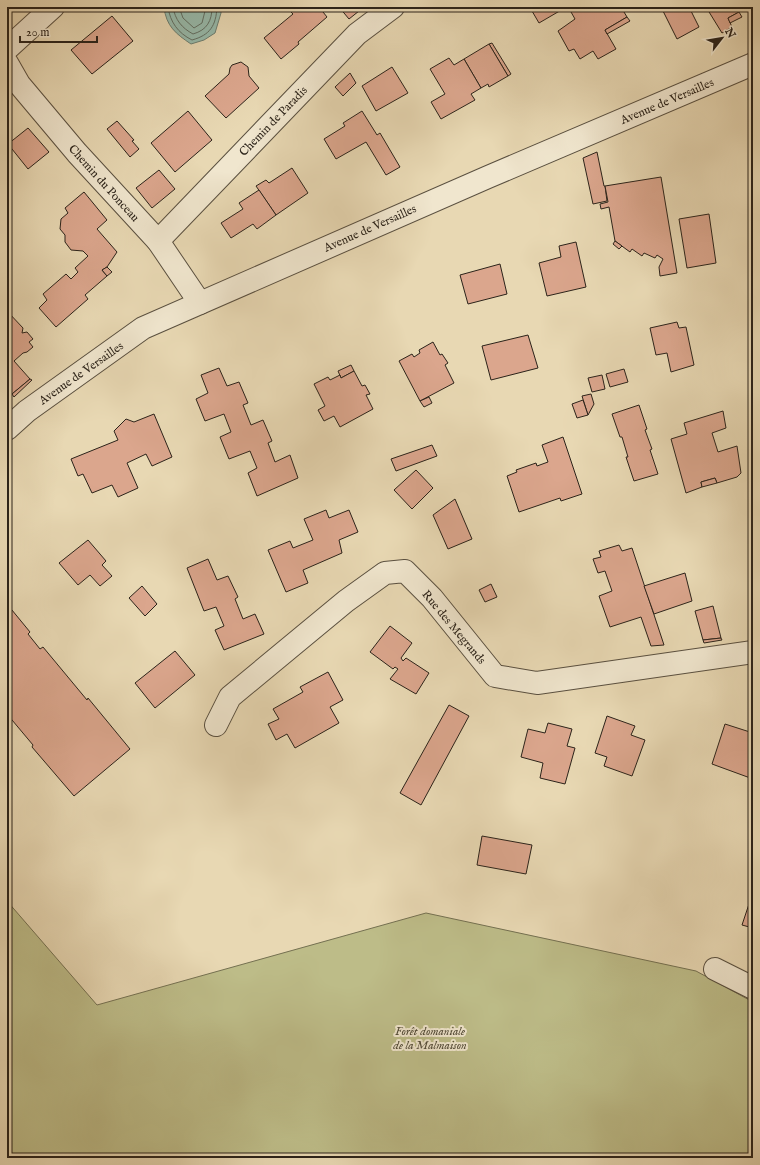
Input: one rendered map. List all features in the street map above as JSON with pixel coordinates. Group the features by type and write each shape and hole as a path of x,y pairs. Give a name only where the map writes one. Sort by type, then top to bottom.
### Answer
{"street":[{"path":"7,49 53,7"},
{"name":"Chemin de Paradis","path":"158,241 358,34 393,7"},
{"name":"Chemin du Ponceau","path":"7,63 19,84 77,153 158,241 200,304"},
{"name":"Avenue de Versailles","path":"7,429 26,411 143,328 488,176 753,64"},
{"name":"Rue des Megrands","path":"216,725 230,696 346,601 385,573 406,571 432,598 495,676 537,683 753,652"},
{"path":"715,969 753,988"}],"green space":[{"name":"Forêt domaniale de la Malmaison","path":"7,901 97,1005 426,913 696,971 753,1002 753,1158 7,1158"}],"water":[{"path":"164,7 221,7 221,13 215,33 204,40 191,44 181,37 169,24"}],"building":[{"path":"297,7 319,7 327,17 281,59 264,38 293,14 291,12"},
{"path":"339,7 364,7 349,19"},
{"path":"539,7 563,7 563,9 539,23 532,11"},
{"path":"579,7 621,7 627,17 605,30 616,49 598,59 593,51 580,59 574,49 569,51 558,31 575,19 571,12"},
{"path":"661,7 689,7 699,27 677,39"},
{"path":"706,7 748,7 728,18 732,27 722,33"},
{"path":"739,12 742,17 730,23 728,18"},
{"path":"112,16 133,41 92,74 71,50"},
{"path":"627,17 630,21 607,34 605,30"},
{"path":"492,43 511,74 508,76 489,44"},
{"path":"489,44 508,76 489,87 488,84 481,88 464,59"},
{"path":"449,58 454,65 464,59 481,88 471,94 475,100 441,119 431,102 445,94 430,69"},
{"path":"241,62 248,67 249,76 259,88 226,118 205,96 229,74 232,65"},
{"path":"392,67 408,93 376,111 362,86"},
{"path":"350,73 356,83 343,96 335,87"},
{"path":"188,111 212,140 175,172 151,143"},
{"path":"362,111 377,135 380,133 400,167 386,175 366,142 336,159 324,139 345,126 343,123"},
{"path":"117,121 134,140 132,141 139,149 130,157 107,129"},
{"path":"28,128 49,152 28,169 8,144"},
{"path":"597,152 607,201 593,204 583,158"},
{"path":"292,168 308,193 276,215 256,186 266,180 269,183"},
{"path":"159,170 175,189 152,208 136,188"},
{"path":"661,177 677,273 660,276 659,267 663,259 657,255 655,258 644,253 642,256 632,249 630,252 615,241 609,207 601,209 600,204 608,202 605,186"},
{"path":"259,190 276,215 257,229 253,224 231,238 221,223 243,209 239,203"},
{"path":"84,192 107,220 97,229 117,252 107,267 102,270 107,276 85,295 88,299 56,327 39,308 47,300 43,294 66,274 71,279 78,272 75,268 88,256 83,251 71,250 65,242 65,235 60,229 61,219 68,213 65,208"},
{"path":"709,214 716,263 687,268 679,219"},
{"path":"615,241 622,246 619,249 613,244"},
{"path":"576,242 586,287 547,296 539,263 561,257 559,246"},
{"path":"500,264 507,294 468,304 460,275"},
{"path":"107,267 112,272 107,276 102,270"},
{"path":"7,311 23,328 22,333 27,332 33,339 29,342 33,347 14,361 30,379 12,394 7,389"},
{"path":"677,322 679,328 686,327 694,365 671,372 667,353 656,355 650,328"},
{"path":"528,335 538,368 491,380 482,346"},
{"path":"433,342 440,355 442,354 448,363 445,365 454,383 420,401 399,361 412,354 414,357 420,353 419,350"},
{"path":"351,365 354,371 341,378 338,371"},
{"path":"219,368 227,386 239,382 248,403 243,405 251,425 263,420 272,441 268,443 275,462 290,455 298,478 257,496 248,473 257,468 250,451 229,459 220,437 231,432 224,414 205,421 196,399 208,393 201,375"},
{"path":"624,369 628,382 610,387 606,374"},
{"path":"354,371 362,386 365,385 370,394 366,395 373,409 340,427 334,416 324,421 318,410 325,406 314,384 328,377 330,380 340,375 341,378"},
{"path":"602,375 605,389 592,392 588,378"},
{"path":"30,379 32,380 14,397 12,394"},
{"path":"591,394 594,404 588,415 582,396"},
{"path":"429,397 432,403 424,407 420,401"},
{"path":"583,400 588,415 577,418 572,404"},
{"path":"639,405 647,429 645,430 652,449 650,450 658,474 634,481 626,457 628,457 622,437 620,437 612,414"},
{"path":"723,411 726,428 712,433 718,452 737,446 741,473 737,477 717,483 715,478 701,482 702,487 686,493 671,439 687,434 684,423"},
{"path":"154,414 172,457 152,466 146,454 127,463 138,488 118,497 112,485 92,493 83,474 78,476 71,459 118,440 114,431 126,419 134,422"},
{"path":"563,437 582,494 561,501 560,498 519,512 507,476 517,472 516,470 536,463 537,466 548,462 542,445"},
{"path":"432,445 437,456 396,471 391,459"},
{"path":"416,470 433,488 412,509 394,490"},
{"path":"715,478 717,483 702,487 701,482"},
{"path":"455,499 472,539 448,549 433,515"},
{"path":"326,510 329,518 349,510 358,532 339,540 342,553 303,570 308,583 286,592 268,550 290,541 293,548 313,540 304,519"},
{"path":"88,540 106,561 102,565 112,576 100,586 90,575 78,585 59,563"},
{"path":"619,545 622,551 632,548 664,645 651,646 641,617 610,627 599,596 612,591 605,571 598,573 593,559 601,557 599,551"},
{"path":"208,559 217,580 228,576 238,597 235,599 243,619 255,614 264,634 224,650 215,630 224,626 216,607 204,611 187,568"},
{"path":"685,573 692,601 654,614 644,586"},
{"path":"491,584 497,597 485,602 479,590"},
{"path":"142,586 157,604 145,616 129,598"},
{"path":"7,604 30,632 28,634 40,649 43,647 130,749 74,796 32,747 33,745 7,714"},
{"path":"713,606 721,638 703,640 695,611"},
{"path":"390,626 412,643 401,658 403,661 406,658 429,673 416,694 390,679 398,669 395,667 393,669 370,652"},
{"path":"721,638 722,640 704,643 703,640"},
{"path":"175,651 195,675 155,708 135,683"},
{"path":"328,672 343,700 330,707 339,723 295,748 287,734 276,740 268,724 279,719 273,709 303,692 300,687"},
{"path":"449,705 469,716 421,805 400,793"},
{"path":"607,716 635,726 631,735 645,740 632,776 604,766 607,757 595,753"},
{"path":"548,723 572,729 567,746 575,748 565,784 540,778 543,763 521,757 528,729 545,733"},
{"path":"725,724 753,733 753,779 712,764"},
{"path":"482,836 532,845 526,874 477,865"},
{"path":"753,892 753,928 742,925"}]}
